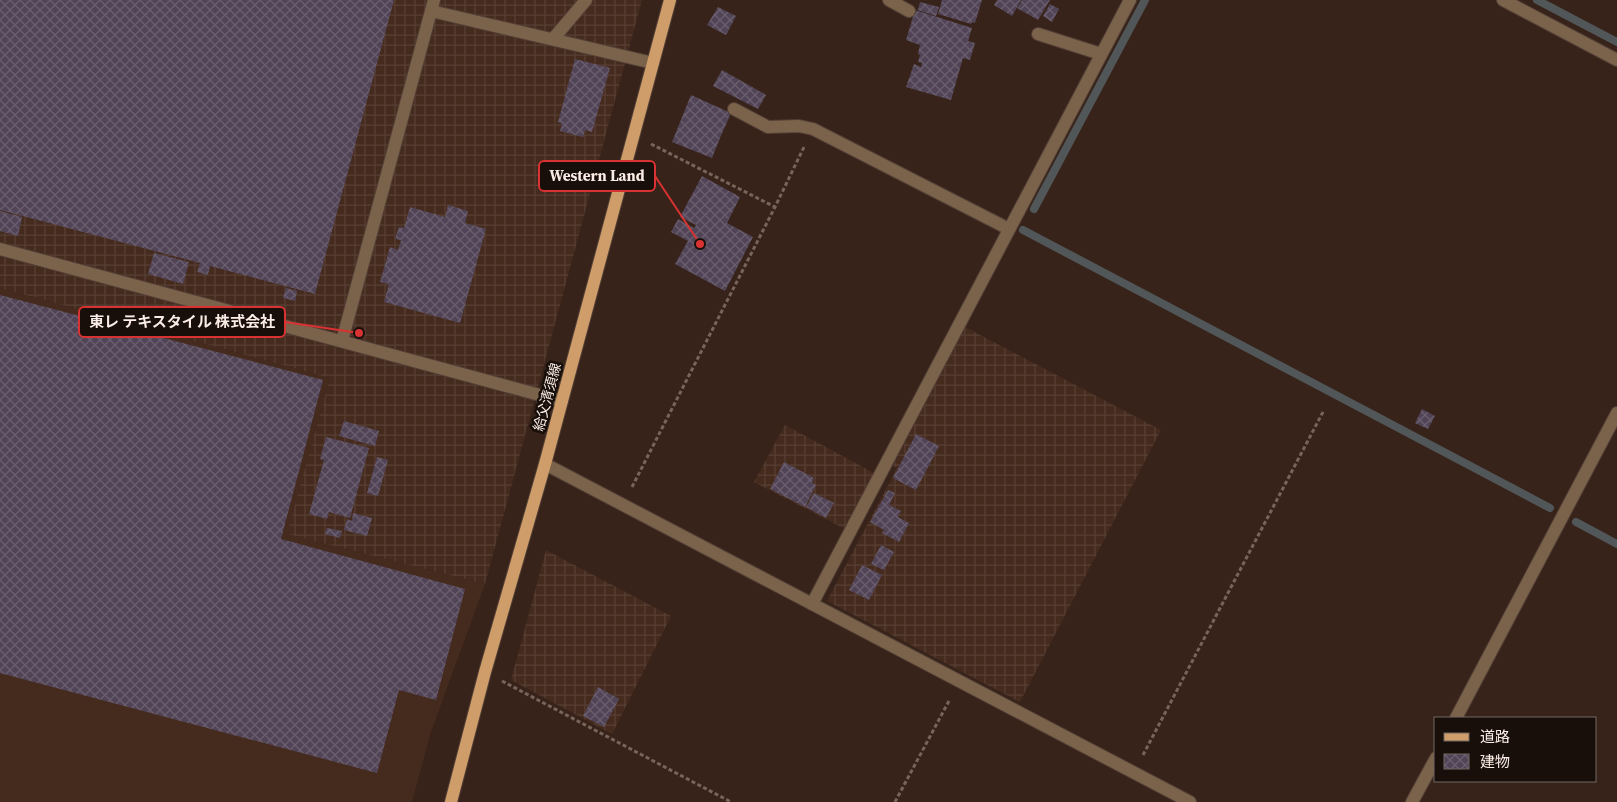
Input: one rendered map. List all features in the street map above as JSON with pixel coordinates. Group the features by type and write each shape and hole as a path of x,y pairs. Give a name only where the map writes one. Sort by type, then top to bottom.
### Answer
{"main road":[{"name":"給父清須線","path":"451,802 485,672 545,464 670,0"}],"street":[{"path":"553,39 586,0"},
{"path":"889,0 909,11"},
{"path":"812,604 1130,0"},
{"path":"1503,0 1617,59"},
{"path":"342,342 433,5 553,39 653,62"},
{"path":"1038,34 1102,54"},
{"path":"734,109 768,127 799,126 813,129 1010,229"},
{"path":"0,249 562,401"},
{"path":"1457,717 1617,413"},
{"path":"545,464 1190,802"},
{"path":"1412,802 1434,762"}],"path":[{"path":"623,505 813,129"},
{"path":"634,135 775,207"},
{"path":"1134,772 1324,410"},
{"path":"485,672 732,802"},
{"path":"895,802 959,681"}],"shaded area":[{"path":"0,0 642,0 485,584 287,534 330,378 0,288"},
{"path":"0,288 330,378 288,534 485,584 431,732 412,802 0,802"},
{"path":"965,327 1161,430 1020,702 827,601 897,468 893,466"},
{"path":"785,425 876,474 847,530 754,482"},
{"path":"546,550 671,616 612,734 511,680"}],"building":[{"path":"0,0 394,0 315,294 210,266 208,275 197,272 200,263 0,210"},
{"path":"942,0 982,0 975,23 972,22 971,24 938,14"},
{"path":"997,0 1021,0 1012,16 994,5"},
{"path":"1022,0 1050,0 1038,20 1017,8"},
{"path":"920,2 939,7 936,16 918,10"},
{"path":"1050,4 1059,9 1052,22 1043,16"},
{"path":"718,7 736,16 726,35 707,25"},
{"path":"915,10 972,28 968,41 975,43 970,60 963,58 951,100 906,87 914,64 921,67 922,63 918,62 920,45 906,40"},
{"path":"575,59 610,68 592,132 585,130 583,137 560,131 562,124 558,122"},
{"path":"722,70 766,95 758,109 713,86"},
{"path":"691,95 731,113 712,158 672,142"},
{"path":"702,176 740,197 727,223 753,237 725,291 675,264 688,241 671,232 678,219 694,228 696,225 680,217"},
{"path":"448,205 468,211 465,223 486,229 460,323 384,302 389,284 380,282 390,247 398,250 401,240 395,239 399,227 404,228 410,207 445,217"},
{"path":"0,211 22,217 18,236 0,231"},
{"path":"154,253 189,262 183,284 148,274"},
{"path":"286,288 297,291 295,301 283,298"},
{"path":"0,295 323,380 281,539 465,589 436,700 399,690 377,773 0,673"},
{"path":"1422,409 1435,416 1428,429 1415,423"},
{"path":"344,421 379,431 375,446 339,436"},
{"path":"916,434 939,446 916,490 893,478"},
{"path":"326,437 369,448 350,518 329,512 327,519 309,514 324,460 320,459"},
{"path":"377,457 388,460 378,496 367,493"},
{"path":"784,462 814,478 812,483 816,485 805,507 770,489"},
{"path":"888,490 895,493 889,505 901,511 898,517 909,523 899,542 882,533 884,530 870,522"},
{"path":"814,493 834,503 826,518 806,507"},
{"path":"353,513 372,518 367,536 344,530 347,519 352,521"},
{"path":"327,528 342,531 340,538 325,534"},
{"path":"881,545 894,552 884,570 871,564"},
{"path":"862,565 882,575 869,600 849,590"},
{"path":"598,687 619,699 604,727 583,716"}],"waterway":[{"path":"1034,209 1145,0"},
{"path":"1537,0 1617,42"},
{"path":"1023,230 1550,508"},
{"path":"1576,522 1617,544"}],"place":[{"name":"Western Land","path":"700,244"},
{"name":"東レ テキスタイル 株式会社","path":"359,333"}]}
